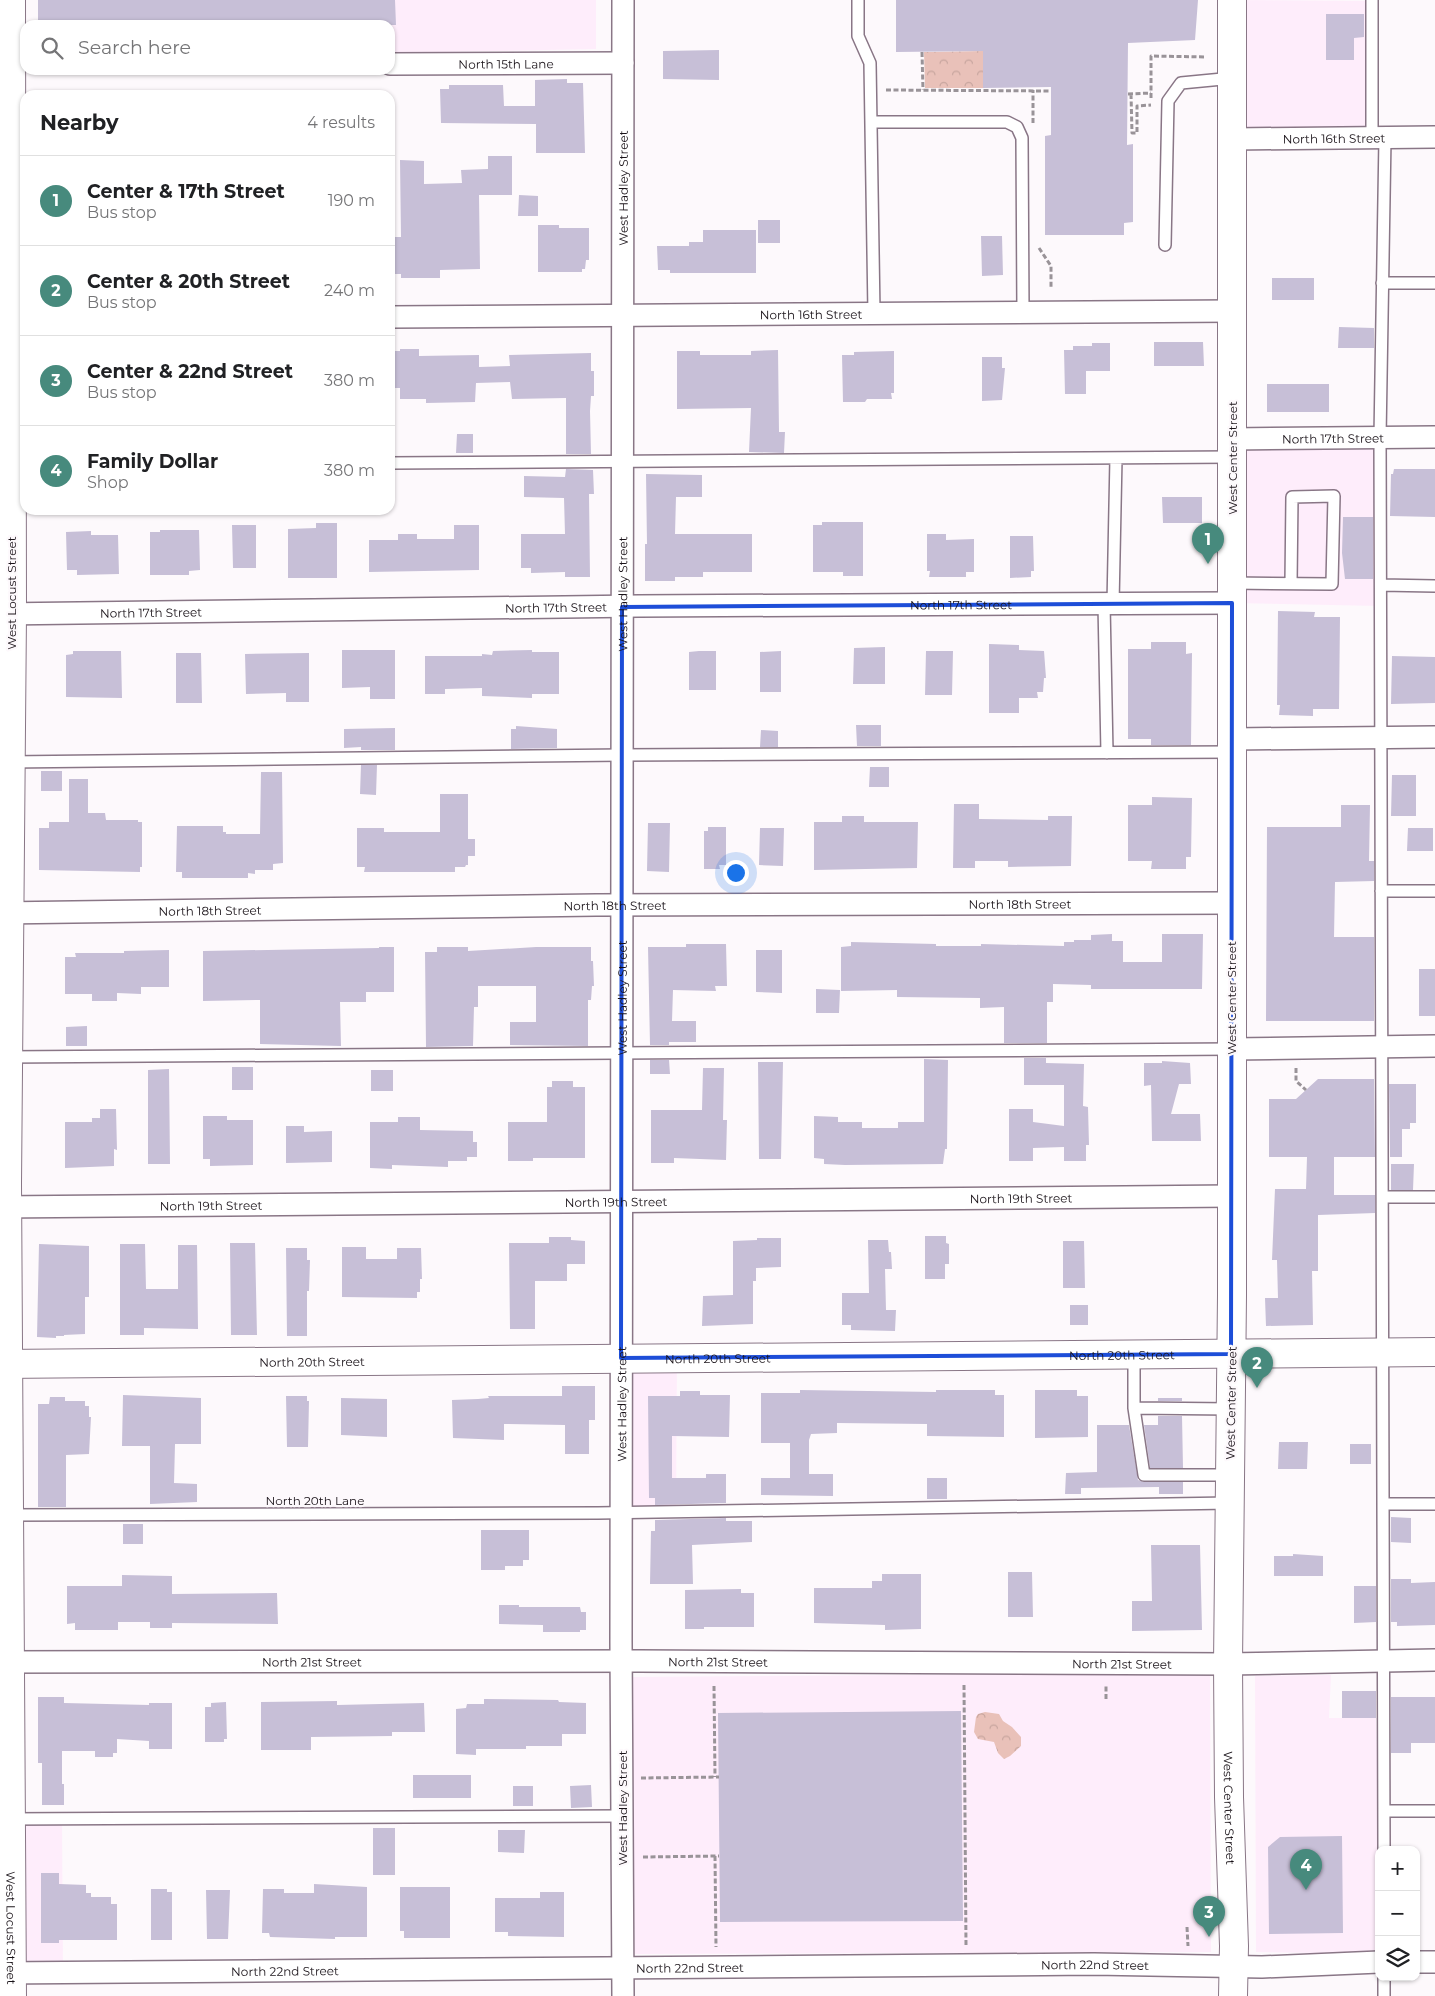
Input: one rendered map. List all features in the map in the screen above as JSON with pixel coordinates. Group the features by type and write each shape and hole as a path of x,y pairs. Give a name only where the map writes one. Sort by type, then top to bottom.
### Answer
{"street":[{"name":"West Locust Street","path":"8,1981 4,1662 4,913 6,614 12,464 12,322 6,116 12,65 11,0"},
{"name":"West Hadley Street","path":"623,0 624,315 621,1201 623,1996"},
{"name":"West Center Street","path":"1232,0 1232,1196 1228,1664 1233,1996"},
{"name":"North 15th Lane","path":"395,64 623,63"},
{"name":"North 16th Street","path":"1233,139 1435,137"},
{"name":"North 16th Street","path":"395,317 1232,311"},
{"name":"North 17th Street","path":"1231,448 1380,437 1435,437"},
{"name":"North 17th Street","path":"6,614 1109,604 1232,593"},
{"path":"1233,745 1435,737"},
{"name":"North 18th Street","path":"4,913 623,905 1231,903"},
{"path":"1232,1049 1435,1046"},
{"name":"North 19th Street","path":"4,1206 1232,1196"},
{"name":"North 20th Street","path":"4,1364 1435,1352"},
{"name":"North 21st Street","path":"4,1662 1228,1664 1435,1660"},
{"name":"North 22nd Street","path":"8,1981 623,1968 1094,1964 1233,1967 1375,1962"},
{"path":"1420,1962 1435,1962"}],"lane":[{"path":"858,0 858,36 870,63 874,313"},
{"path":"1372,0 1379,138 1382,283 1380,437 1384,1846"},
{"path":"1165,245 1168,101 1181,83 1233,78"},
{"path":"871,122 1007,122 1017,128 1022,138 1023,312"},
{"path":"1382,283 1435,283"},
{"path":"395,463 1116,458 1231,448"},
{"path":"1107,753 1109,604 1116,458"},
{"path":"1232,593 1291,583 1332,584 1334,496 1292,497 1291,583"},
{"path":"1381,586 1435,586"},
{"path":"5,762 623,755 1107,753 1233,745"},
{"path":"1381,891 1435,891"},
{"path":"4,1057 1232,1049"},
{"path":"1382,1198 1435,1198"},
{"path":"1134,1354 1134,1408 1144,1474 1230,1474"},
{"path":"1134,1408 1231,1409"},
{"name":"North 20th Lane","path":"5,1515 621,1513 1230,1503"},
{"path":"1384,1504 1435,1504"},
{"path":"1384,1811 1435,1811"},
{"path":"5,1819 622,1816"},
{"path":"1384,1981 1384,1996"}],"path":[{"path":"922,52 922,90"},
{"path":"871,90 1051,90"},
{"path":"1151,94 1129,94 1132,133 1136,133 1137,106 1151,105"},
{"path":"1296,1068 1296,1081 1306,1090"},
{"path":"1106,1684 1106,1699"},
{"path":"964,1685 966,1946"},
{"path":"638,1778 717,1777 714,1686"},
{"path":"639,1857 717,1856 716,1947"},
{"path":"1187,1927 1188,1946"}],"highlighted area":[{"path":"1232,603 1231,1354 621,1358 622,607"}],"shaded area":[{"path":"38,0 596,0 596,49 395,53 395,20 38,20"},
{"path":"1232,0 1372,1 1372,138 1233,139"},
{"path":"1380,437 1381,606 1232,603 1231,439"},
{"path":"677,1357 676,1512 621,1513 621,1358"},
{"path":"1210,1673 1211,1952 635,1954 632,1677"},
{"path":"1331,1675 1329,1718 1376,1718 1379,1820 1378,1846 1375,1846 1375,1954 1256,1952 1255,1676"},
{"path":"62,1818 63,1973 12,1973 11,1819"}],"green space":[{"path":"983,51 983,88 925,88 924,52"},
{"path":"985,1712 999,1714 1003,1721 1021,1737 1021,1746 1004,1759 998,1753 994,1742 978,1739 974,1732 976,1717 978,1714"}],"building":[{"path":"38,0 395,0 396,25 395,20 38,20"},
{"path":"896,0 1198,0 1195,40 1128,43 1127,145 1133,144 1133,222 1124,223 1124,235 1045,235 1045,136 1051,135 1051,87 983,88 983,51 896,52"},
{"path":"1326,14 1364,14 1364,37 1354,38 1354,60 1326,60"},
{"path":"719,50 719,80 663,79 663,51"},
{"path":"567,79 567,83 583,83 585,153 536,153 536,124 441,123 440,89 449,89 449,85 503,85 504,106 535,106 535,80"},
{"path":"488,156 512,156 512,195 479,195 480,269 440,270 440,278 401,278 401,274 395,274 395,237 401,237 400,160 424,161 424,184 462,183 461,170 488,169"},
{"path":"519,195 538,196 538,216 518,216"},
{"path":"758,220 780,220 780,243 758,243"},
{"path":"538,225 559,225 559,228 589,228 589,260 586,260 585,269 582,269 582,272 538,272"},
{"path":"703,230 756,230 756,273 670,273 670,270 658,270 657,246 689,246 689,242 703,242"},
{"path":"981,236 1002,236 1003,275 982,276"},
{"path":"1272,278 1314,278 1314,300 1272,300"},
{"path":"1339,327 1374,328 1374,348 1338,348"},
{"path":"1154,342 1203,342 1204,366 1154,366"},
{"path":"1092,343 1110,343 1110,371 1086,371 1086,394 1065,394 1064,350 1073,350 1073,346 1092,346"},
{"path":"400,349 419,349 419,356 479,355 479,367 510,366 509,355 591,353 591,371 594,371 594,396 591,396 590,411 591,454 566,454 566,398 512,399 510,382 476,383 475,402 426,403 426,399 400,399 400,388 395,388 395,351 400,351"},
{"path":"778,350 779,432 785,432 784,453 749,452 751,408 677,409 677,351 700,351 700,355 751,355 751,351"},
{"path":"894,351 894,393 891,393 892,399 867,399 865,402 843,402 842,355 854,355 854,352"},
{"path":"982,357 1002,357 1002,368 1005,368 1002,400 982,401"},
{"path":"1267,384 1329,384 1329,412 1267,412"},
{"path":"457,434 473,434 473,453 456,453"},
{"path":"566,469 593,470 594,494 589,494 590,577 565,577 565,572 531,573 531,568 521,568 521,534 565,534 564,498 524,497 524,476 565,477"},
{"path":"1394,469 1435,469 1435,517 1390,516 1391,474 1393,474"},
{"path":"646,474 702,475 702,497 676,497 675,534 752,534 752,572 703,572 703,577 675,577 675,581 645,581 645,544 647,544"},
{"path":"1162,497 1202,497 1202,523 1163,523"},
{"path":"1343,517 1373,517 1373,579 1345,579 1342,553"},
{"path":"822,522 863,522 863,576 843,576 843,572 813,572 813,525 822,525"},
{"path":"316,523 337,523 337,578 288,578 288,529 316,528"},
{"path":"232,525 256,525 256,568 233,568"},
{"path":"454,525 479,525 479,570 369,572 369,540 398,540 398,534 417,534 417,539 454,539"},
{"path":"160,530 199,530 200,570 189,571 189,575 150,575 150,532 160,532"},
{"path":"91,531 91,535 118,535 119,574 77,575 77,570 67,570 66,532"},
{"path":"927,534 946,534 946,540 974,539 974,572 966,572 966,577 929,577 930,571 927,571"},
{"path":"1010,536 1033,536 1034,571 1031,571 1031,577 1010,578"},
{"path":"1278,611 1315,612 1314,617 1340,617 1339,709 1313,709 1313,716 1279,715 1280,705 1277,705"},
{"path":"1151,642 1186,642 1186,654 1192,653 1191,745 1151,745 1151,739 1128,739 1128,649 1151,649"},
{"path":"989,644 1019,645 1019,650 1044,651 1046,678 1044,678 1043,692 1037,692 1038,698 1019,698 1019,713 989,713"},
{"path":"885,647 885,684 853,684 854,648"},
{"path":"342,650 395,650 395,699 370,699 370,687 342,688"},
{"path":"532,650 532,652 559,652 559,694 532,694 532,698 482,696 482,688 445,689 445,694 425,694 425,656 482,656 482,654 492,655 493,651"},
{"path":"73,651 121,651 122,698 66,697 66,655 73,654"},
{"path":"716,651 716,690 689,690 689,652"},
{"path":"781,651 781,692 760,692 760,652"},
{"path":"926,651 953,651 952,695 925,695"},
{"path":"176,653 201,653 202,703 176,703"},
{"path":"309,653 309,702 286,702 286,693 246,694 245,654"},
{"path":"1392,656 1435,657 1435,703 1391,704"},
{"path":"856,725 881,725 881,746 857,746"},
{"path":"516,726 557,729 557,748 511,749 511,729 516,729"},
{"path":"395,728 395,750 361,750 361,747 344,748 344,729"},
{"path":"761,730 778,731 778,747 760,747"},
{"path":"361,765 377,765 376,795 360,794"},
{"path":"870,767 889,767 889,787 869,787"},
{"path":"41,771 62,771 62,791 41,791"},
{"path":"261,772 282,772 283,863 273,864 273,870 255,870 255,874 248,873 248,878 182,878 182,872 176,872 177,826 223,826 223,832 226,832 226,834 260,834"},
{"path":"1392,775 1416,775 1416,816 1391,816"},
{"path":"69,779 88,779 88,813 105,813 106,820 138,820 138,822 142,822 142,867 140,867 140,872 39,870 39,828 49,828 49,822 69,822"},
{"path":"440,794 468,794 468,839 475,839 475,856 468,856 468,865 465,867 455,867 455,872 364,872 365,867 357,867 357,828 384,828 384,832 440,832"},
{"path":"1152,797 1192,798 1191,857 1186,857 1186,869 1151,869 1152,861 1128,861 1128,805 1152,805"},
{"path":"954,804 979,804 979,819 1048,820 1048,816 1072,816 1071,866 1008,867 1008,861 975,861 975,868 953,868"},
{"path":"1341,805 1370,805 1369,861 1374,861 1374,881 1335,882 1334,937 1374,937 1374,1021 1266,1021 1267,827 1341,827"},
{"path":"842,816 864,816 864,822 918,822 917,868 814,870 814,822 842,822"},
{"path":"648,823 670,823 669,872 647,871"},
{"path":"708,827 726,827 726,865 719,865 720,869 704,869 704,831 708,831"},
{"path":"760,828 784,828 783,866 759,865"},
{"path":"1408,828 1433,828 1433,851 1407,851"},
{"path":"1112,934 1112,941 1123,941 1123,962 1162,962 1162,934 1203,934 1202,989 1091,989 1091,985 1053,984 1053,1002 1047,1002 1047,1043 1004,1043 1004,1007 980,1008 980,998 897,997 897,990 841,991 841,947 851,946 851,942 936,944 936,946 981,946 981,944 1064,946 1064,942 1091,940 1091,935"},
{"path":"686,944 726,944 727,986 715,986 716,991 673,990 672,1021 696,1021 696,1042 669,1042 669,1045 650,1045 648,947 686,947"},
{"path":"394,947 394,992 366,992 366,1002 340,1002 341,1046 260,1044 260,1000 203,1001 203,951"},
{"path":"437,947 468,947 468,951 536,947 591,947 594,986 592,986 591,1000 588,1000 588,1046 510,1045 510,1022 536,1022 536,986 478,986 478,1007 474,1007 473,1046 426,1047 425,952 437,952"},
{"path":"169,950 169,987 141,987 141,994 117,993 117,1001 92,1001 92,994 65,994 65,957 76,957 75,953 124,953 124,951"},
{"path":"756,950 782,950 782,993 756,992"},
{"path":"1419,969 1435,969 1435,1016 1419,1016"},
{"path":"816,989 840,990 839,1013 816,1013"},
{"path":"87,1026 87,1046 66,1046 66,1027"},
{"path":"1024,1058 1046,1058 1046,1063 1084,1064 1083,1106 1088,1107 1089,1145 1086,1145 1086,1161 1064,1161 1064,1147 1033,1148 1033,1161 1009,1161 1009,1109 1033,1109 1033,1122 1064,1126 1064,1085 1024,1085"},
{"path":"924,1059 948,1060 947,1149 945,1149 943,1164 845,1165 824,1164 824,1159 814,1158 814,1116 838,1117 838,1122 862,1122 862,1128 898,1128 898,1122 924,1122"},
{"path":"650,1060 669,1060 670,1074 650,1074"},
{"path":"1162,1061 1190,1063 1191,1084 1179,1084 1171,1114 1200,1114 1201,1141 1152,1141 1151,1085 1144,1086 1144,1063 1162,1063"},
{"path":"758,1062 783,1062 781,1159 759,1159"},
{"path":"232,1067 253,1067 253,1090 232,1090"},
{"path":"703,1068 724,1068 723,1120 727,1120 726,1160 674,1158 674,1163 651,1163 651,1110 702,1110"},
{"path":"169,1069 170,1164 148,1164 148,1070"},
{"path":"371,1070 393,1070 393,1091 371,1091"},
{"path":"1318,1079 1374,1079 1375,1157 1334,1157 1334,1195 1375,1195 1375,1213 1318,1215 1318,1271 1312,1271 1313,1325 1266,1326 1265,1298 1278,1298 1277,1260 1272,1260 1275,1189 1306,1189 1307,1157 1269,1157 1269,1099 1296,1099"},
{"path":"552,1081 573,1081 573,1087 585,1087 585,1158 533,1158 533,1161 508,1161 508,1122 547,1122 547,1087 552,1087"},
{"path":"1389,1084 1416,1084 1416,1123 1410,1123 1410,1129 1402,1129 1402,1157 1390,1157"},
{"path":"100,1109 116,1109 117,1150 114,1149 114,1166 65,1168 65,1122 92,1122 92,1118 100,1118"},
{"path":"203,1116 227,1116 227,1120 253,1120 253,1165 210,1166 210,1159 203,1159"},
{"path":"398,1117 420,1117 420,1130 473,1131 473,1142 477,1142 477,1157 467,1157 467,1161 448,1161 448,1167 392,1165 392,1169 370,1168 370,1122 398,1122"},
{"path":"286,1126 304,1126 304,1132 332,1131 332,1162 286,1163"},
{"path":"1391,1164 1414,1164 1413,1190 1391,1190"},
{"path":"925,1236 946,1236 946,1243 949,1244 949,1264 945,1264 945,1279 925,1279"},
{"path":"549,1237 571,1237 571,1240 585,1241 585,1264 567,1264 567,1281 535,1281 535,1329 510,1329 509,1243 549,1243"},
{"path":"757,1238 781,1238 781,1267 756,1268 756,1281 753,1281 753,1324 702,1326 703,1296 733,1295 733,1241 757,1240"},
{"path":"868,1240 888,1240 892,1269 885,1269 886,1310 896,1310 895,1331 851,1330 851,1325 842,1325 842,1293 869,1293"},
{"path":"1063,1241 1084,1241 1085,1288 1063,1288"},
{"path":"230,1243 255,1243 257,1335 231,1335"},
{"path":"39,1244 89,1246 89,1297 85,1297 85,1334 56,1336 56,1338 37,1337"},
{"path":"120,1244 145,1244 146,1289 178,1289 178,1245 197,1245 198,1329 144,1328 144,1335 120,1335"},
{"path":"342,1247 366,1247 366,1259 397,1259 397,1248 421,1248 422,1279 420,1279 420,1292 417,1292 417,1298 342,1297"},
{"path":"286,1248 307,1248 307,1260 310,1260 309,1291 307,1291 307,1336 287,1336"},
{"path":"1070,1305 1088,1305 1088,1325 1070,1325"},
{"path":"562,1386 595,1386 595,1420 589,1420 589,1454 565,1454 565,1425 504,1424 504,1440 453,1438 452,1400 489,1398 488,1396 562,1396"},
{"path":"800,1390 936,1392 936,1390 995,1390 995,1395 1004,1395 1004,1437 927,1436 927,1424 837,1423 837,1433 811,1434 809,1440 809,1474 833,1474 833,1496 761,1495 761,1478 790,1478 790,1443 761,1443 761,1393 800,1393"},
{"path":"1035,1390 1077,1390 1077,1396 1088,1396 1088,1437 1035,1438"},
{"path":"680,1391 700,1391 700,1395 730,1395 729,1437 672,1436 672,1478 706,1478 706,1474 726,1474 726,1503 655,1505 655,1498 649,1498 648,1396 680,1396"},
{"path":"123,1395 201,1398 201,1444 175,1444 174,1483 197,1484 197,1502 150,1504 150,1446 122,1446"},
{"path":"286,1396 307,1396 307,1401 309,1401 308,1447 287,1447"},
{"path":"50,1397 65,1397 65,1401 85,1401 85,1406 89,1406 89,1417 91,1417 89,1454 66,1455 66,1507 38,1507 38,1404 49,1404"},
{"path":"341,1398 387,1399 387,1437 341,1435"},
{"path":"1158,1398 1182,1398 1182,1401 1158,1401"},
{"path":"1158,1416 1182,1416 1183,1468 1150,1468 1144,1425 1158,1425"},
{"path":"1097,1425 1129,1425 1138,1480 1144,1482 1183,1482 1183,1494 1159,1494 1159,1487 1081,1488 1081,1494 1065,1494 1066,1473 1097,1472"},
{"path":"1279,1442 1308,1442 1307,1469 1278,1469"},
{"path":"1350,1444 1371,1444 1371,1464 1350,1464"},
{"path":"927,1478 947,1478 947,1499 927,1499"},
{"path":"1391,1517 1411,1518 1411,1543 1391,1542"},
{"path":"726,1518 726,1521 752,1521 752,1542 692,1545 693,1584 650,1584 651,1531 655,1531 655,1520"},
{"path":"123,1524 143,1524 143,1544 123,1544"},
{"path":"481,1530 529,1530 529,1560 523,1560 523,1566 505,1566 505,1570 481,1570"},
{"path":"1151,1545 1200,1545 1202,1630 1132,1631 1132,1601 1152,1601"},
{"path":"1293,1554 1323,1556 1323,1576 1274,1576 1274,1556 1293,1556"},
{"path":"1008,1572 1032,1572 1033,1617 1008,1617"},
{"path":"882,1574 921,1574 921,1629 885,1630 885,1625 814,1623 814,1588 872,1588 872,1581 882,1581"},
{"path":"122,1575 172,1576 172,1594 277,1593 278,1624 172,1623 172,1628 150,1628 150,1622 118,1622 118,1630 75,1630 75,1623 67,1624 67,1586 122,1586"},
{"path":"1391,1579 1411,1579 1411,1583 1435,1582 1435,1625 1397,1626 1397,1622 1391,1622"},
{"path":"1354,1586 1376,1586 1376,1622 1354,1623"},
{"path":"741,1589 741,1593 754,1593 754,1627 685,1629 685,1590"},
{"path":"499,1605 519,1605 519,1607 580,1607 581,1612 586,1612 586,1630 580,1630 580,1632 543,1632 543,1625 499,1624"},
{"path":"1342,1691 1376,1691 1376,1718 1342,1718"},
{"path":"38,1697 64,1697 64,1703 149,1705 149,1703 172,1703 172,1749 149,1749 149,1741 117,1739 117,1753 113,1753 113,1757 95,1757 95,1751 62,1751 64,1805 42,1805 42,1763 38,1763"},
{"path":"1391,1697 1435,1697 1435,1743 1411,1743 1411,1753 1391,1753"},
{"path":"484,1699 558,1700 559,1702 586,1703 586,1734 562,1734 562,1746 526,1746 526,1749 476,1749 476,1755 456,1754 456,1709 466,1708 467,1704 484,1704"},
{"path":"337,1701 337,1705 424,1703 425,1732 392,1732 392,1736 311,1737 311,1750 261,1750 261,1702"},
{"path":"226,1702 227,1739 224,1739 224,1742 205,1742 205,1707 211,1707 211,1703"},
{"path":"961,1711 963,1921 720,1922 718,1713"},
{"path":"413,1775 471,1775 471,1798 413,1798"},
{"path":"591,1785 592,1807 571,1808 570,1786"},
{"path":"513,1786 533,1786 533,1806 513,1806"},
{"path":"373,1828 395,1828 395,1875 373,1875"},
{"path":"498,1830 525,1830 524,1853 498,1852"},
{"path":"1342,1836 1343,1933 1269,1934 1268,1847 1280,1837"},
{"path":"41,1873 59,1873 59,1884 86,1885 86,1893 91,1893 91,1897 111,1897 111,1904 117,1904 117,1940 59,1940 59,1943 41,1943"},
{"path":"314,1884 367,1887 367,1937 335,1937 335,1939 270,1937 269,1933 262,1933 263,1889 284,1889 284,1893 314,1893"},
{"path":"400,1887 450,1887 450,1938 404,1938 404,1931 400,1931"},
{"path":"151,1889 167,1889 167,1892 172,1892 172,1940 151,1940"},
{"path":"206,1890 230,1890 228,1939 207,1939"},
{"path":"540,1892 564,1892 564,1937 508,1936 508,1932 495,1932 495,1898 540,1898"}],"place":[{"name":"Center & 17th Street","path":"1208,564"},
{"name":"Center & 20th Street","path":"1257,1388"},
{"name":"Family Dollar","path":"1306,1890"},
{"name":"Center & 22nd Street","path":"1209,1937"}]}
